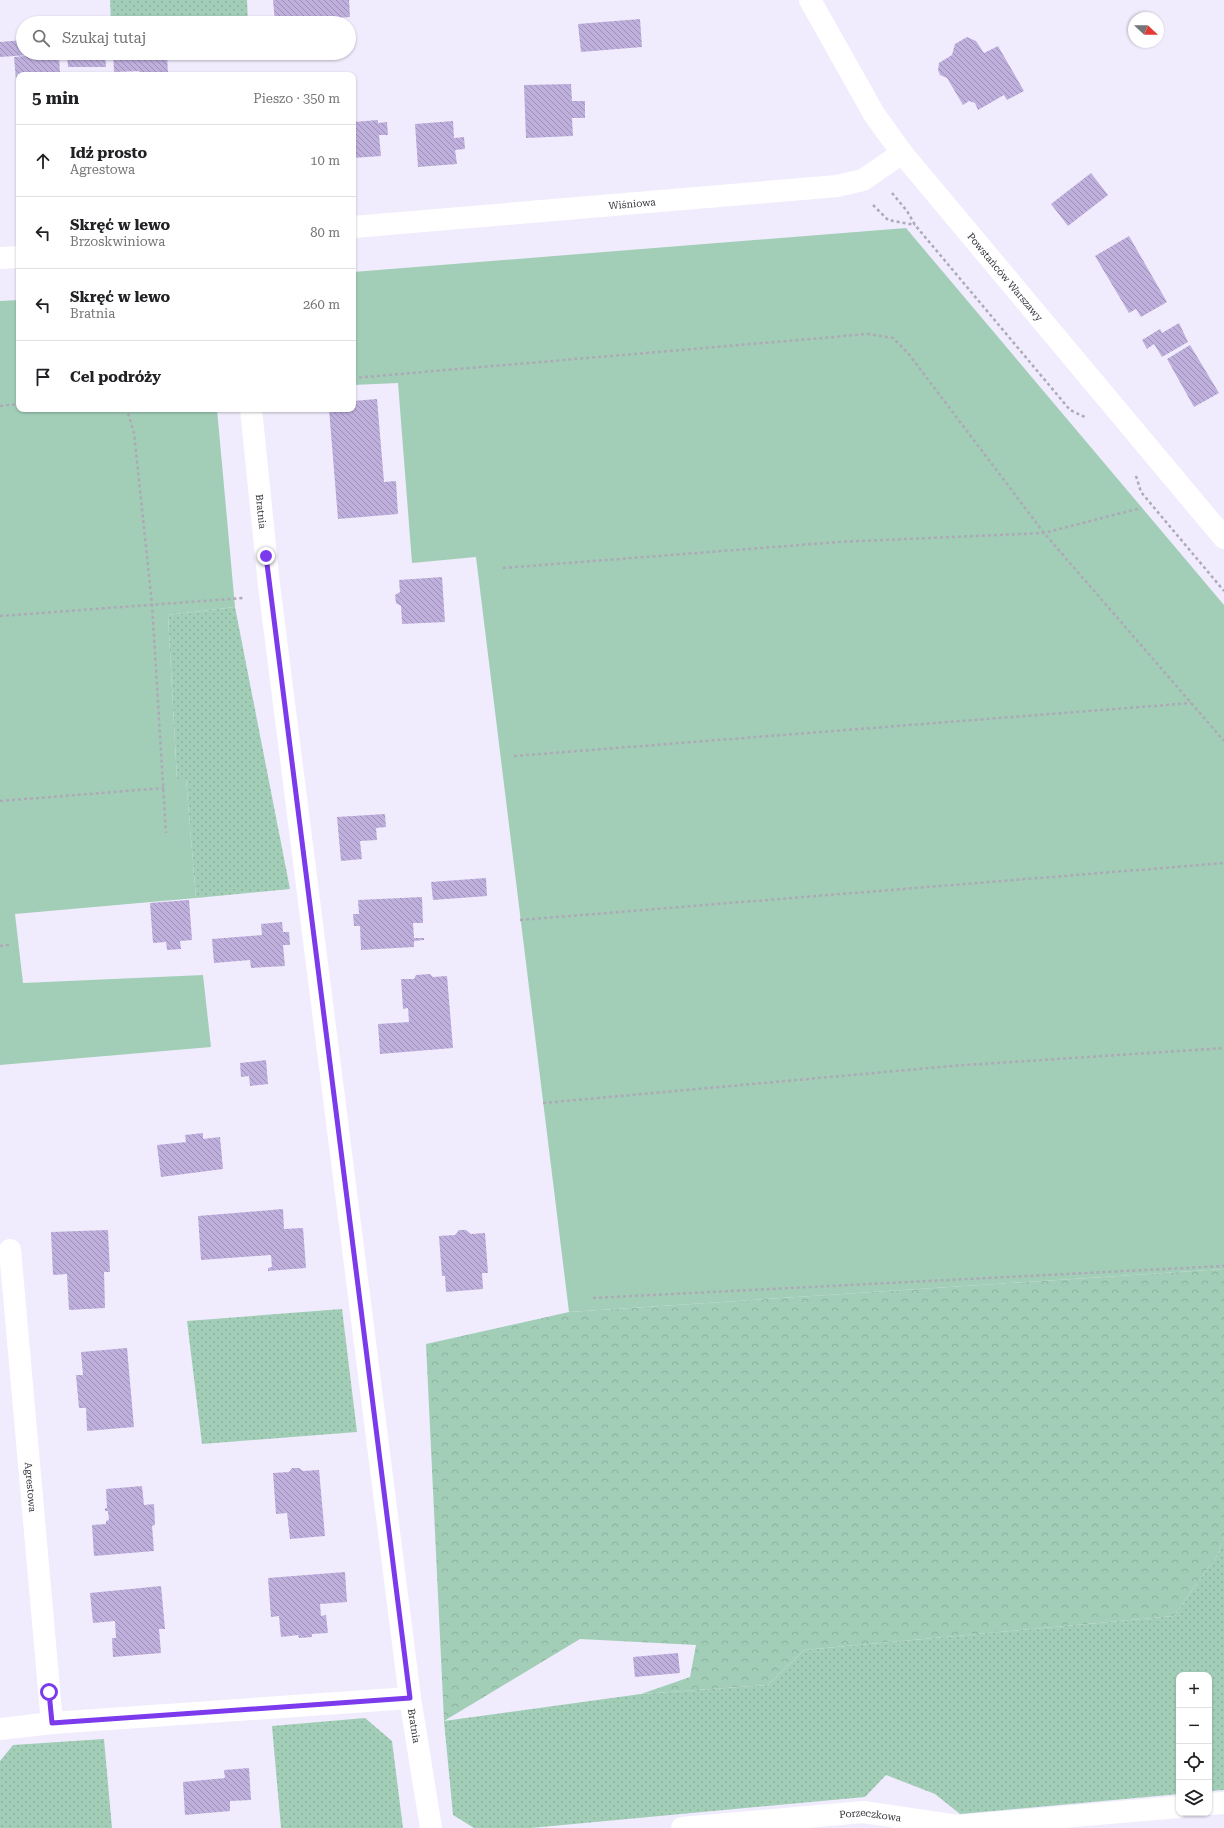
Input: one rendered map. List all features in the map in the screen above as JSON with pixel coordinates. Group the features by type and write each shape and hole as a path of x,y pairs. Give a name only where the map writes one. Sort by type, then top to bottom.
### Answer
{"street":[{"name":"Powstańców Warszawy","path":"810,0 874,114 902,153 1224,538"},
{"name":"Wiśniowa","path":"356,227 838,186 864,180 902,153"},
{"path":"0,258 16,257"},
{"name":"Bratnia","path":"251,412 269,585 410,1698 431,1828"},
{"name":"Agrestowa","path":"10,1250 52,1723"},
{"path":"0,1729 52,1723 410,1698"},
{"path":"1212,1804 1224,1803"},
{"name":"Porzeczkowa","path":"682,1828 863,1812 914,1824 958,1826 1176,1807"}],"path":[{"path":"889,191 907,211 915,225 1070,410 1091,420"},
{"path":"873,204 888,220 915,225"},
{"path":"356,378 868,334 893,338 908,353 1044,533 1224,741"},
{"path":"0,406 16,404"},
{"path":"128,412 134,433 152,604 166,833"},
{"path":"1135,475 1141,492 1224,592"},
{"path":"503,568 838,542 1044,533 1141,508"},
{"path":"0,616 257,597 269,585"},
{"path":"514,756 1191,704"},
{"path":"0,801 164,788"},
{"path":"520,920 1224,863"},
{"path":"0,946 9,945"},
{"path":"543,1103 951,1066 1224,1048"},
{"path":"593,1298 1224,1266"}],"green space":[{"path":"110,0 247,0 248,16 111,16"},
{"path":"906,228 1224,605 1224,1269 569,1312 476,557 412,563 398,383 356,385 356,272"},
{"path":"16,300 16,412 217,412 235,607 168,615 177,779 186,779 196,898 15,914 23,983 203,975 211,1047 0,1065 0,301"},
{"path":"235,607 290,889 196,898 186,779 177,779 168,615"},
{"path":"1224,1269 1224,1537 1218,1554 1174,1616 804,1650 768,1685 641,1694 690,1677 696,1645 580,1639 444,1721 426,1344 569,1312"},
{"path":"342,1309 357,1432 202,1444 187,1321"},
{"path":"1224,1537 1224,1790 1212,1791 1212,1672 1176,1672 1176,1794 960,1814 935,1794 886,1775 865,1797 531,1828 474,1828 453,1815 444,1721 641,1694 768,1685 804,1650 1174,1616 1218,1554"},
{"path":"365,1718 392,1741 403,1828 281,1828 272,1726"},
{"path":"104,1739 112,1828 0,1828 0,1761 13,1745"}],"building":[{"path":"273,0 349,0 350,16 274,16"},
{"path":"640,19 642,47 581,52 578,24"},
{"path":"967,37 976,41 984,53 998,46 1024,91 1007,100 1004,95 978,110 975,103 969,101 963,105 947,78 940,75 938,70 939,63 952,55 955,44"},
{"path":"16,41 16,56 0,57 0,42"},
{"path":"14,57 16,57 16,60 59,60 60,72 16,72 16,81"},
{"path":"68,60 106,60 106,67 68,67"},
{"path":"113,60 167,60 168,72 114,72"},
{"path":"571,84 572,101 585,101 585,118 572,118 573,136 526,138 524,85"},
{"path":"378,120 378,123 387,122 388,135 379,135 381,156 356,158 356,122"},
{"path":"453,121 454,138 464,137 465,149 455,150 457,164 418,167 415,124"},
{"path":"1091,173 1108,195 1068,226 1051,204"},
{"path":"1129,236 1167,302 1141,317 1136,309 1129,313 1095,256"},
{"path":"1179,323 1188,342 1162,357 1154,344 1147,349 1142,340 1160,329 1162,333"},
{"path":"1190,345 1219,393 1194,407 1167,359"},
{"path":"377,399 384,482 396,481 398,514 338,519 329,412 356,412 356,401"},
{"path":"442,577 445,622 402,624 401,606 396,603 395,595 400,592 399,580"},
{"path":"385,814 386,827 376,828 377,840 360,841 362,859 341,861 337,817"},
{"path":"486,878 487,896 433,900 431,882"},
{"path":"422,897 423,923 413,923 414,938 424,938 424,940 414,941 414,947 361,950 360,926 354,926 353,914 359,914 358,900"},
{"path":"189,900 192,940 180,941 181,949 167,950 166,942 153,943 150,903"},
{"path":"282,922 283,932 289,932 290,945 283,945 285,966 251,968 250,960 214,963 212,939 262,935 261,924"},
{"path":"430,974 433,977 447,976 453,1048 380,1054 378,1024 409,1022 408,1008 403,1009 401,979 414,979 416,975"},
{"path":"266,1060 268,1084 250,1086 249,1076 241,1077 240,1063"},
{"path":"203,1133 203,1139 220,1137 223,1169 161,1177 157,1145 186,1142 185,1135"},
{"path":"283,1209 284,1229 303,1228 306,1268 268,1271 268,1268 272,1267 271,1255 201,1260 198,1216"},
{"path":"108,1230 110,1272 104,1272 105,1308 69,1310 67,1274 53,1275 51,1232"},
{"path":"459,1230 466,1230 471,1234 485,1233 488,1273 482,1273 483,1289 446,1292 445,1276 442,1276 439,1236 455,1235"},
{"path":"127,1348 134,1427 87,1431 86,1408 79,1408 76,1375 83,1375 81,1352"},
{"path":"292,1468 299,1468 303,1471 319,1470 325,1536 290,1539 287,1513 276,1514 273,1473 289,1472"},
{"path":"142,1486 144,1505 154,1504 155,1525 152,1526 154,1551 94,1556 92,1525 106,1524 106,1521 109,1520 108,1511 105,1511 105,1508 107,1508 106,1489"},
{"path":"345,1572 347,1602 320,1604 321,1616 326,1615 328,1633 312,1634 312,1637 299,1638 298,1635 281,1637 279,1616 271,1617 268,1578"},
{"path":"161,1586 165,1629 159,1629 161,1653 113,1657 112,1638 116,1638 115,1621 93,1623 90,1593"},
{"path":"678,1653 680,1673 635,1677 633,1657"},
{"path":"249,1768 251,1800 230,1801 230,1811 185,1815 183,1782 225,1778 224,1770"}],"route":[{"path":"49,1692 52,1723 410,1698 266,556"}]}
